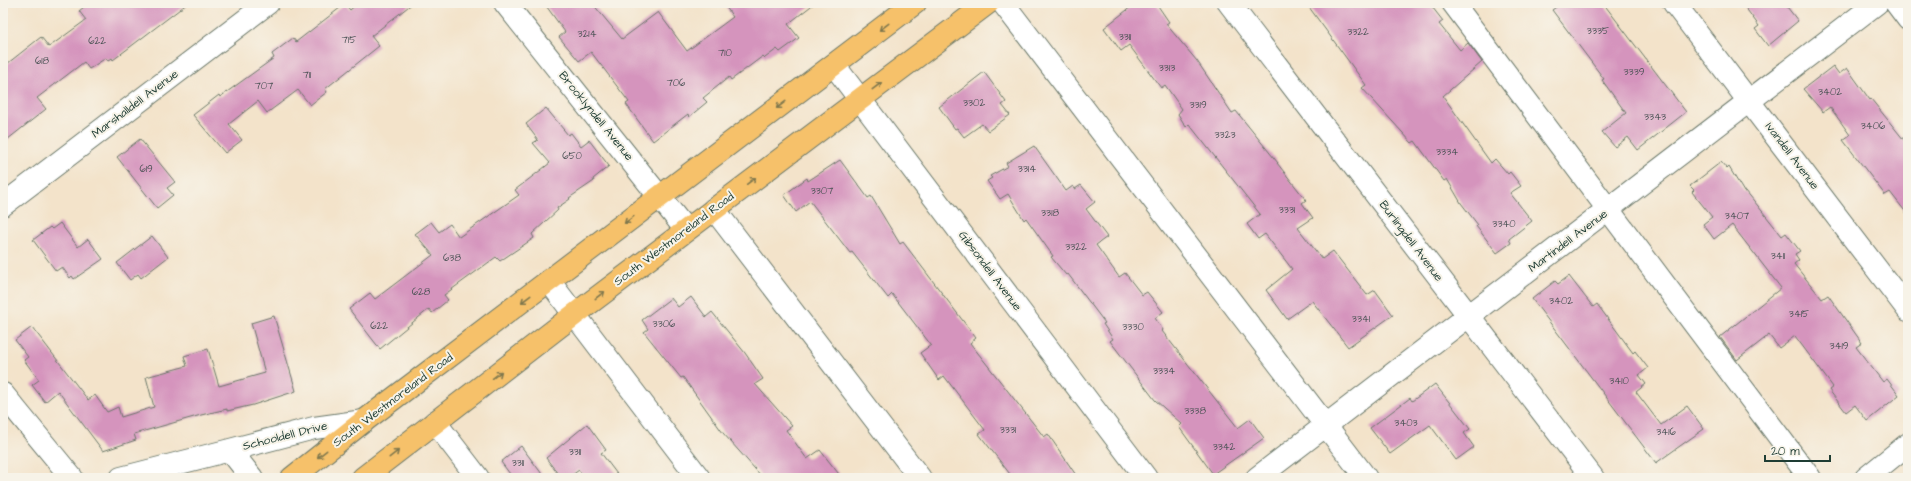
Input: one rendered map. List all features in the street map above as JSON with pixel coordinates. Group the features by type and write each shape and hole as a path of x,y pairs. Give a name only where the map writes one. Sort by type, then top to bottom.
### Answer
{"main road":[{"name":"South Westmoreland Road","path":"292,478 364,421 915,3"},
{"name":"South Westmoreland Road","path":"363,478 574,314 988,3"}],"street":[{"name":"Marshalldell Avenue","path":"3,205 268,3"},
{"name":"Brooklyndell Avenue","path":"505,3 686,230"},
{"path":"1003,3 1366,478"},
{"name":"Burlingdell Avenue","path":"1229,3 1592,478"},
{"path":"1453,3 1810,478"},
{"name":"Ivandell Avenue","path":"1674,3 1908,310"},
{"name":"Martindell Avenue","path":"1258,478 1877,3"},
{"path":"1896,3 1908,19"},
{"name":"Gibsondell Avenue","path":"834,65 1146,478"},
{"path":"714,209 920,478"},
{"path":"549,281 699,478"},
{"path":"3,394 72,478"},
{"name":"Schooldell Drive","path":"121,478 314,428 364,421"},
{"path":"436,422 478,478"},
{"path":"1866,478 1908,444"},
{"name":"Schooldell Drive","path":"230,450 252,478"}],"building":[{"path":"89,3 188,3 113,60 112,58 108,61 106,58 89,69 84,62 37,98 46,109 3,143 3,67 41,37 49,47 86,20 79,11"},
{"path":"358,3 413,3 371,36 379,46 325,89 327,92 310,105 298,90 267,113 258,101 229,124 242,140 225,153 193,115 219,95 220,97 274,58 272,54 293,38 296,42 345,4 350,10"},
{"path":"544,3 592,3 622,39 658,12 687,51 733,17 723,3 815,3 788,24 799,38 780,52 777,49 765,58 763,56 731,80 729,77 703,98 707,102 689,117 688,114 653,141 626,104 629,102 591,52 579,61 559,37 565,32"},
{"path":"1136,3 1156,3 1169,22 1166,24 1197,61 1232,113 1236,111 1306,200 1302,203 1313,218 1298,228 1322,259 1333,251 1367,295 1375,290 1393,315 1348,347 1312,301 1287,319 1266,290 1292,269 1265,234 1258,239 1247,224 1260,214 1189,124 1186,127 1178,114 1182,109 1165,85 1161,88 1129,45 1121,51 1104,28"},
{"path":"1306,3 1429,3 1443,21 1439,24 1460,50 1468,43 1482,62 1443,96 1491,163 1495,159 1508,174 1510,172 1521,186 1510,193 1532,221 1509,239 1511,243 1497,253 1476,226 1478,225 1461,203 1447,179 1444,181 1415,141 1412,143 1362,88 1366,85"},
{"path":"1562,3 1603,3 1686,112 1638,150 1628,137 1615,147 1602,132 1626,113 1602,80 1604,79 1552,10"},
{"path":"1742,3 1784,3 1798,21 1768,46 1755,29 1759,26"},
{"path":"1833,66 1839,74 1847,68 1870,100 1871,99 1908,145 1908,215 1890,192 1885,195 1843,140 1850,135 1830,107 1823,112 1803,89"},
{"path":"984,72 1006,102 1002,105 1010,115 988,131 982,124 964,137 957,128 955,129 939,107"},
{"path":"546,108 568,135 571,133 581,146 589,140 609,166 593,179 594,181 557,208 558,210 532,234 534,238 500,261 496,257 444,295 448,300 432,313 429,309 380,349 349,309 370,293 375,299 433,255 415,234 431,222 439,232 450,224 459,237 519,195 515,190 550,163 533,143 538,140 526,124"},
{"path":"140,139 175,182 167,188 173,195 157,208 117,157"},
{"path":"1034,146 1066,191 1073,186 1075,189 1081,185 1095,202 1086,209 1107,237 1096,245 1119,277 1125,273 1142,295 1147,292 1163,312 1155,318 1163,330 1162,331 1238,428 1250,419 1264,438 1213,474 1179,427 1182,424 1155,400 1110,341 1113,339 1103,324 1105,323 1068,274 1066,275 1051,257 1053,256 1026,218 1024,220 1008,194 1000,199 987,181 992,178 990,176 1008,166 1006,163"},
{"path":"840,160 868,198 871,196 900,244 903,242 976,338 970,343 1044,437 1048,434 1078,478 1013,478 979,434 985,430 944,376 939,380 920,353 931,345 892,294 888,298 852,252 850,253 810,201 796,212 784,195 807,178 808,181"},
{"path":"1721,162 1727,169 1729,167 1744,192 1746,191 1782,236 1786,233 1800,251 1795,254 1799,260 1794,264 1822,299 1828,295 1862,343 1856,347 1883,382 1887,379 1899,395 1867,421 1855,405 1846,412 1829,390 1833,387 1795,336 1779,348 1769,335 1737,360 1720,337 1781,288 1732,225 1714,239 1703,224 1712,217 1692,192 1694,190 1690,186"},
{"path":"60,223 78,247 88,239 103,259 74,279 72,276 70,278 62,267 56,271 33,240 50,227 52,229"},
{"path":"152,236 168,257 141,278 138,274 130,280 117,263"},
{"path":"1569,276 1593,307 1597,304 1633,353 1635,351 1648,368 1639,375 1646,384 1636,392 1661,425 1687,406 1704,429 1656,463 1532,299 1555,281 1558,284"},
{"path":"691,297 706,317 712,312 745,353 763,379 755,384 792,426 786,430 807,459 820,450 842,478 763,478 723,433 683,377 681,378 644,332 648,329 642,320 671,298 678,307"},
{"path":"274,316 296,391 253,405 201,415 134,434 136,440 103,451 58,391 45,402 32,385 39,380 24,360 28,357 15,340 32,327 88,400 95,395 107,412 118,407 121,417 154,407 146,377 187,366 184,356 208,349 219,386 265,373 251,323"},
{"path":"1435,384 1470,429 1464,433 1474,447 1456,460 1430,425 1390,454 1370,428 1410,398 1412,401"},
{"path":"587,424 606,450 601,453 620,478 585,478 579,470 568,478 561,478 546,458"},
{"path":"521,446 545,478 513,478 501,462"}]}
